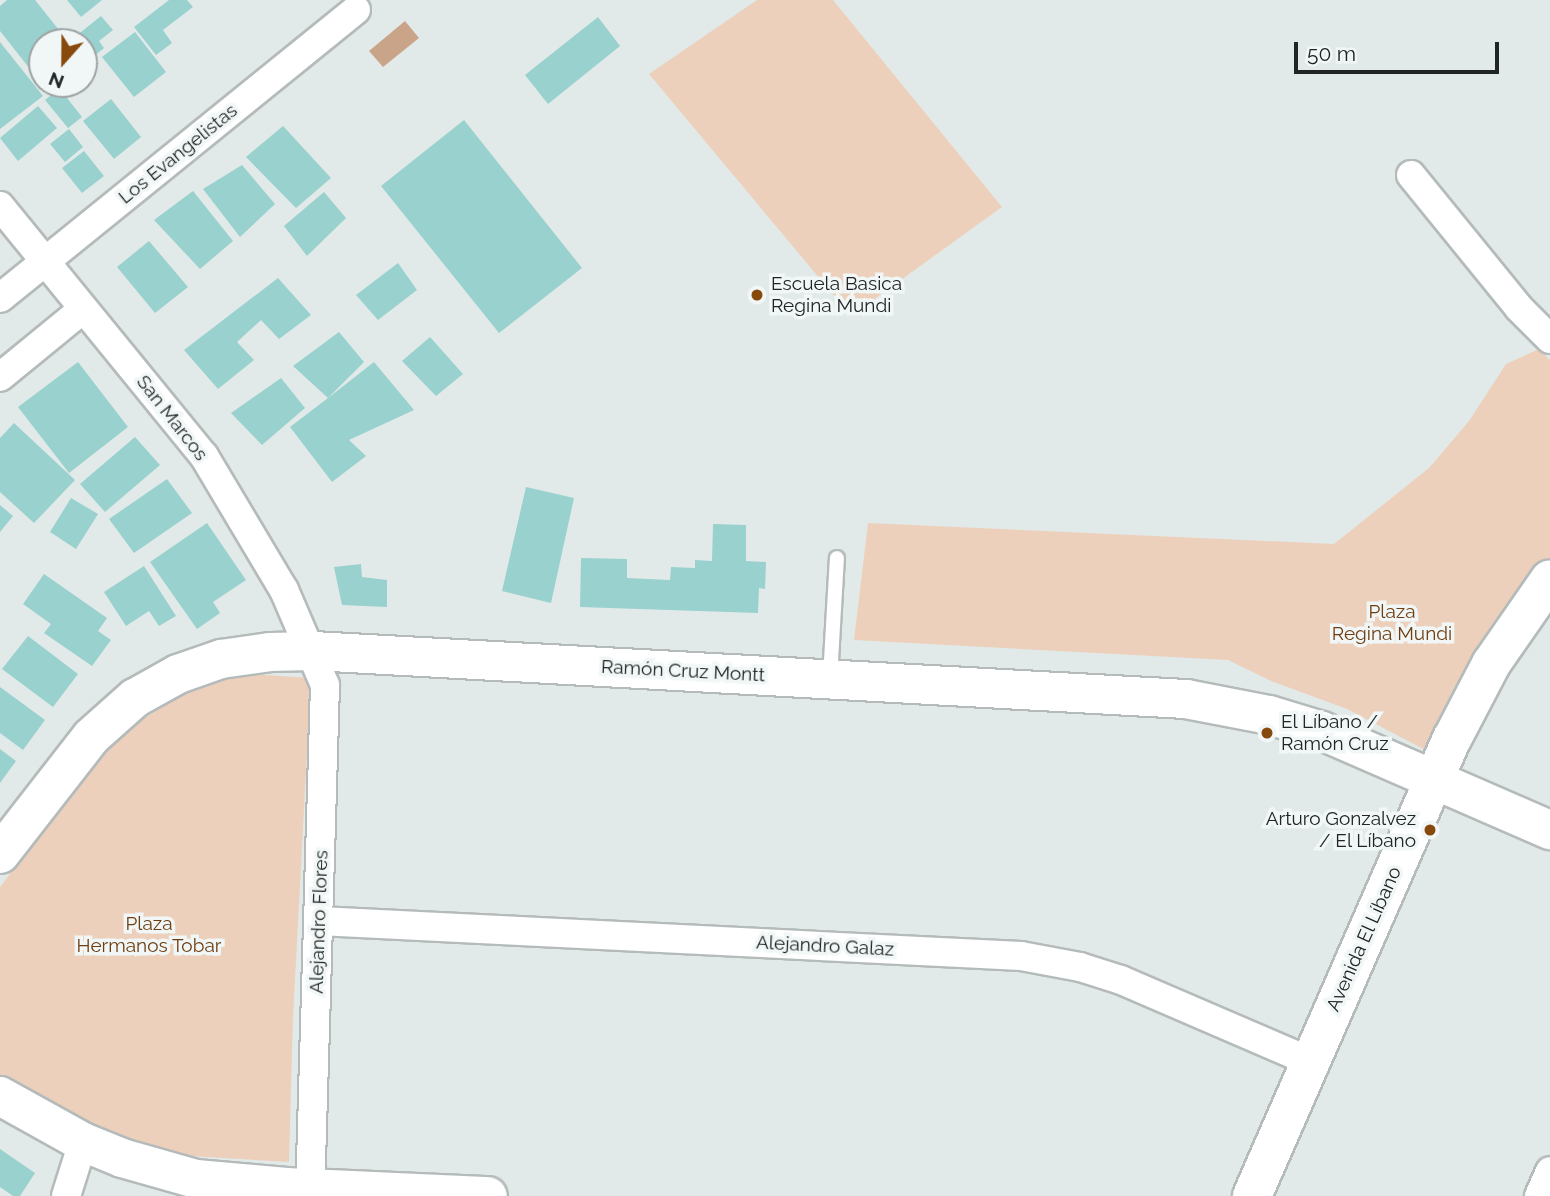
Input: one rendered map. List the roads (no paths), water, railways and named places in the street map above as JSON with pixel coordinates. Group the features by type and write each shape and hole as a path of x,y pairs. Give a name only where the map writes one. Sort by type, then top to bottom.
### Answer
{"street":[{"name":"Los Evangelistas","path":"0,298 356,10"},
{"path":"1411,175 1519,308 1550,339"},
{"name":"San Marcos","path":"0,206 204,456 284,590 313,651"},
{"path":"0,377 83,309"},
{"name":"Avenida El Líbano","path":"1252,1196 1434,780 1492,664 1550,579"},
{"name":"Ramón Cruz Montt","path":"1,850 91,737 135,698 178,674 221,659 270,652 313,651 1143,696 1228,706 1322,732 1550,830"},
{"name":"Alejandro Flores","path":"310,1192 327,701 325,685 313,651"},
{"name":"Alejandro Galaz","path":"319,921 1031,958 1080,967 1121,980 1311,1062"},
{"path":"0,1096 83,1142 122,1158 196,1179 310,1192 488,1196"},
{"path":"66,1196 83,1142"},
{"path":"1539,1196 1550,1171"}],"lane":[{"path":"830,679 837,558"}],"place":[{"name":"Escuela Basica Regina Mundi","path":"757,295"},
{"name":"El Líbano / Ramón Cruz","path":"1267,733"},
{"name":"Arturo Gonzalvez / El Líbano","path":"1430,830"}],"park label":[{"name":"Plaza Regina Mundi","path":"1392,623"},
{"name":"Plaza Hermanos Tobar","path":"149,935"}]}
